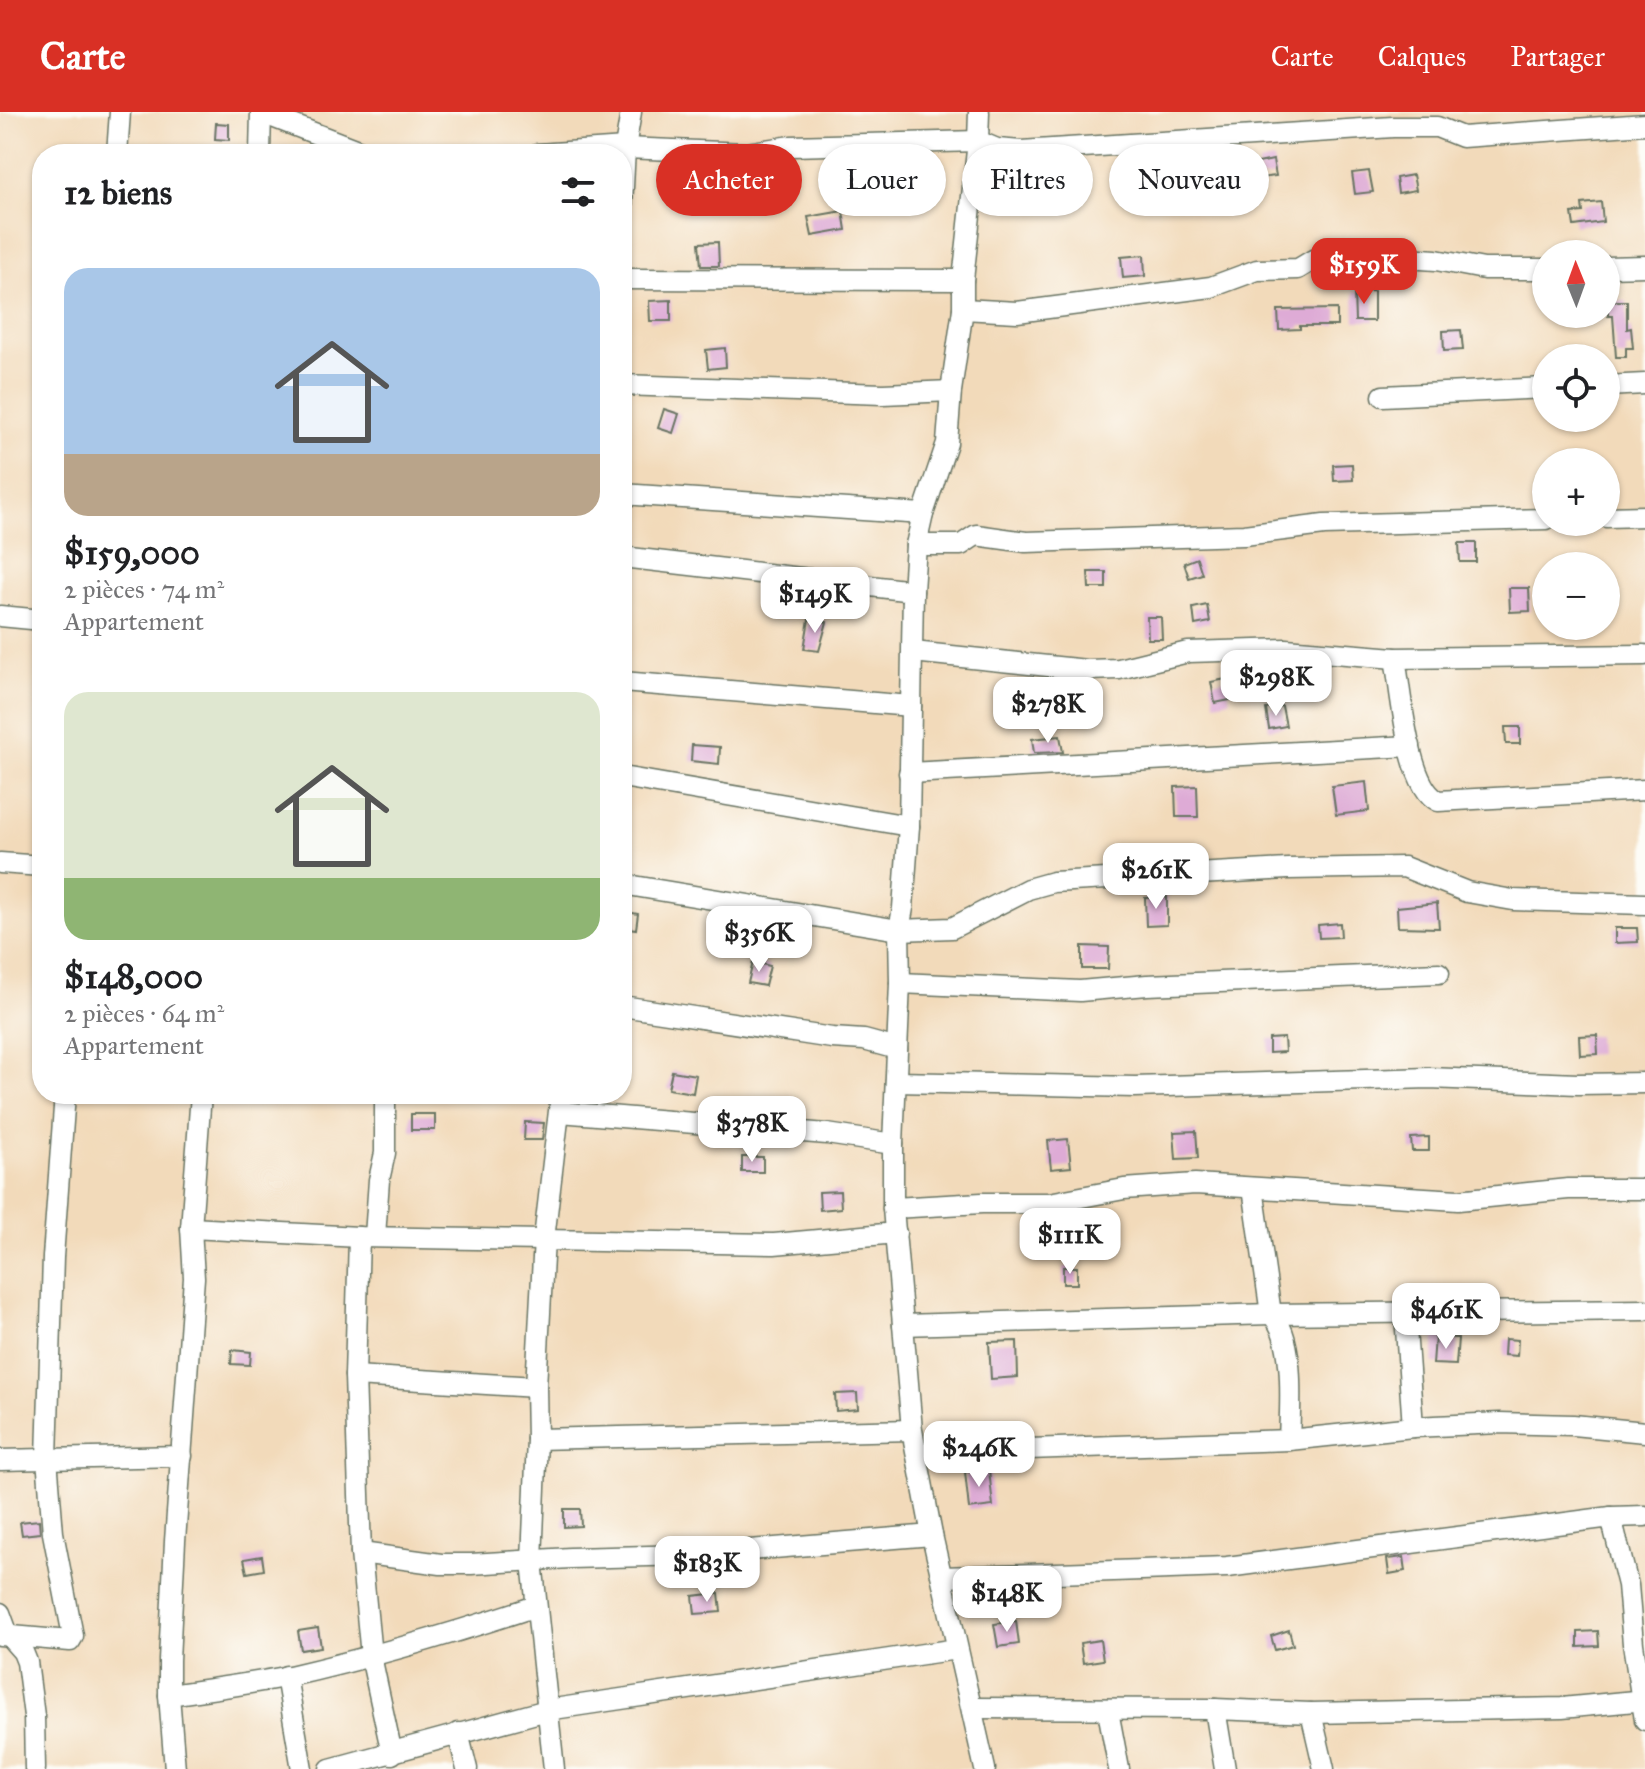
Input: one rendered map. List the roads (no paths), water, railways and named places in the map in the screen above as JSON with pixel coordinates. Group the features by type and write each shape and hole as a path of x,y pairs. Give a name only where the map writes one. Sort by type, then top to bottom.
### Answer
{"street":[{"path":"118,144 120,112"},
{"path":"626,144 631,112"},
{"path":"979,112 963,309 947,443 916,545 909,826 899,930 893,1208 912,1430 932,1535 985,1769"},
{"path":"260,144 261,113 342,144"},
{"path":"632,148 746,153 791,146 978,141 997,149 1021,151 1402,120 1437,127 1462,137 1645,124"},
{"path":"963,309 1017,312 1211,287 1257,270 1298,269 1313,260 1377,256 1436,260 1484,269 1532,269"},
{"path":"1620,267 1645,266"},
{"path":"632,279 963,280"},
{"path":"1620,385 1645,384"},
{"path":"632,385 883,394 951,391"},
{"path":"1383,396 1532,389"},
{"path":"632,495 923,514"},
{"path":"1620,517 1645,516"},
{"path":"916,545 961,545 976,535 1026,542 1244,535 1324,525 1532,519"},
{"path":"632,558 913,591"},
{"path":"0,616 32,619"},
{"path":"913,652 1087,670 1119,669 1188,652 1307,648 1395,658 1645,655"},
{"path":"1395,658 1410,746 1423,786 1438,801 1645,790"},
{"path":"632,683 911,706"},
{"path":"909,773 1410,746"},
{"path":"632,779 909,826"},
{"path":"0,863 32,865"},
{"path":"632,886 899,930 952,928 1028,889 1053,882 1288,869 1404,867 1467,892 1513,900 1645,904"},
{"path":"900,983 1080,991 1147,985 1439,973"},
{"path":"632,1008 803,1034 864,1040 897,1049"},
{"path":"896,1082 1135,1087 1429,1078 1578,1084 1645,1083"},
{"path":"4,1635 70,1641 73,1636 53,1533 47,1458 51,1284 64,1104"},
{"path":"175,1769 169,1695 173,1567 194,1278 191,1228 200,1104"},
{"path":"385,1104 385,1153 367,1236 355,1376 361,1553 371,1656 392,1754"},
{"path":"554,1769 532,1561 536,1387 544,1239 560,1104"},
{"path":"569,1104 893,1144"},
{"path":"893,1208 1049,1203 1124,1189 1195,1184 1458,1200 1568,1189 1645,1189"},
{"path":"1253,1188 1271,1314 1280,1324 1286,1353 1291,1391 1289,1440"},
{"path":"191,1228 367,1236 774,1244 896,1233"},
{"path":"903,1325 1271,1314 1405,1315 1645,1310"},
{"path":"1405,1315 1413,1427"},
{"path":"355,1376 536,1387"},
{"path":"917,1453 1289,1440 1413,1427 1500,1423 1573,1425 1645,1432"},
{"path":"537,1439 912,1430"},
{"path":"0,1460 182,1456"},
{"path":"943,1577 1227,1567 1611,1517 1645,1516"},
{"path":"972,1708 1108,1711 1215,1709 1311,1713 1644,1707 1633,1644 1636,1585 1611,1517"},
{"path":"361,1553 441,1564 689,1555 932,1535"},
{"path":"169,1695 286,1676 371,1656 536,1606"},
{"path":"0,1613 4,1635 23,1652 27,1662 34,1716 35,1769"},
{"path":"330,1769 547,1710 957,1649"},
{"path":"286,1676 302,1769"},
{"path":"1215,1709 1225,1769"},
{"path":"1108,1711 1119,1769"},
{"path":"1311,1713 1324,1769"},
{"path":"458,1733 467,1769"}]}
